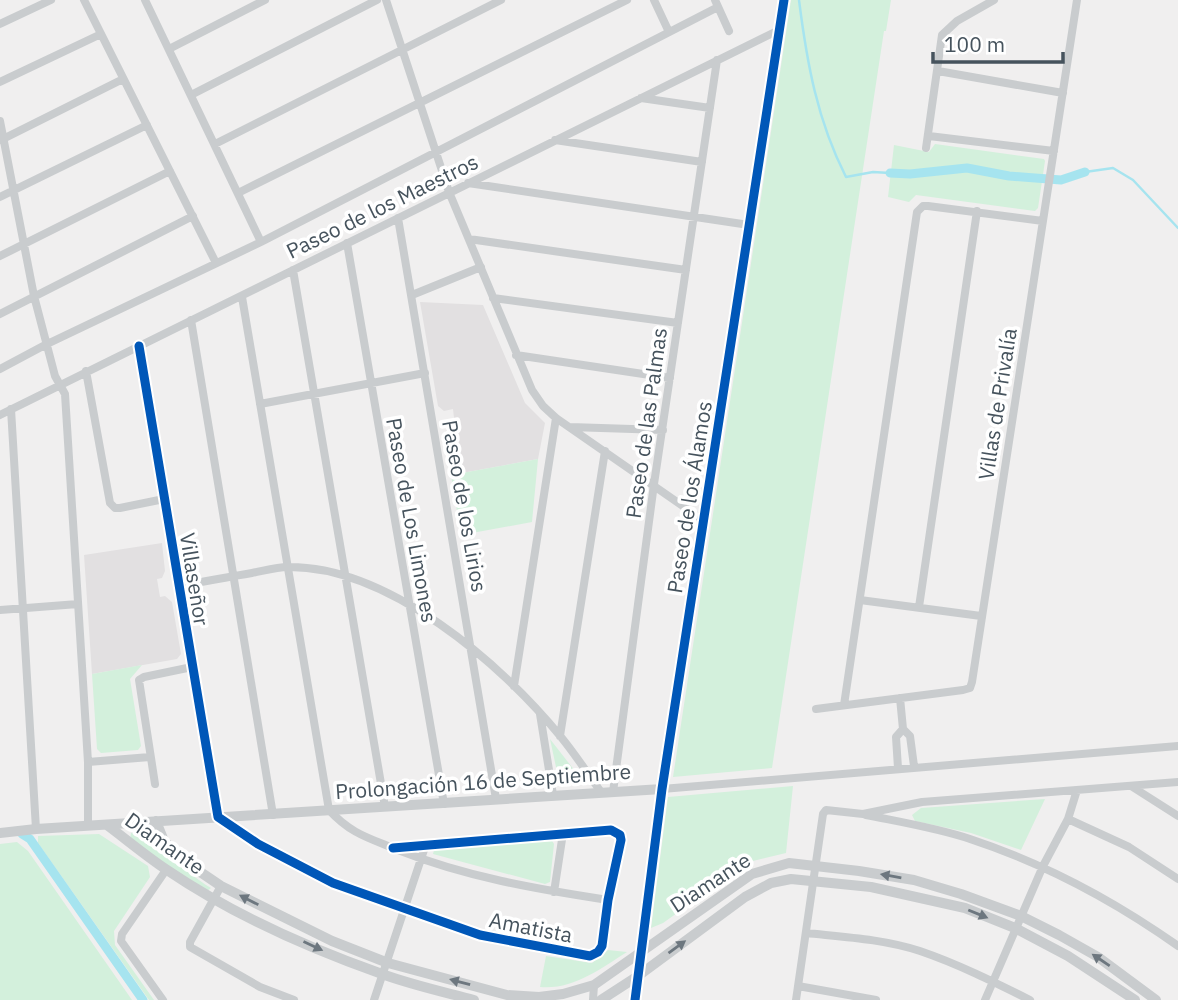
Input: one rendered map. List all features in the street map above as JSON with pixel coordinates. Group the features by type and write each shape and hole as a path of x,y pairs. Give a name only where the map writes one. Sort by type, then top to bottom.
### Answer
{"street":[{"path":"0,24 51,0"},
{"path":"84,0 216,263"},
{"path":"145,0 261,242"},
{"path":"169,48 265,0"},
{"path":"191,95 377,0"},
{"path":"386,0 449,192 516,355 537,398 556,418 703,520"},
{"path":"215,144 501,0"},
{"path":"238,193 626,0"},
{"path":"654,0 669,32"},
{"name":"Paseo de los Álamos","path":"635,1000 662,789 784,0"},
{"path":"926,148 942,36 957,21 994,0"},
{"name":"Villas de Privalía","path":"816,709 970,688 1077,0"},
{"path":"0,369 261,242 669,32 717,3 729,31"},
{"name":"Paseo de los Maestros","path":"0,415 781,29"},
{"path":"0,82 101,34"},
{"name":"Paseo de las Palmas","path":"607,792 717,60"},
{"path":"938,71 1063,93"},
{"path":"2,140 124,79"},
{"path":"641,99 710,108"},
{"path":"0,121 45,345 65,394 88,762 88,826"},
{"path":"0,197 147,125"},
{"path":"929,136 1054,151"},
{"path":"555,140 702,162"},
{"path":"0,256 170,171"},
{"path":"466,183 749,225"},
{"path":"844,705 916,216 923,206 1043,220"},
{"path":"919,607 977,211"},
{"path":"0,314 193,216"},
{"name":"Paseo de los Lirios","path":"398,218 496,799"},
{"path":"469,239 686,270"},
{"name":"Paseo de Los Limones","path":"347,243 444,804"},
{"path":"412,295 481,267"},
{"path":"293,270 385,807"},
{"path":"242,296 329,810 351,831 423,860 487,880 608,900"},
{"path":"493,298 678,323"},
{"path":"191,320 273,815"},
{"name":"Villaseñor","path":"139,345 218,817"},
{"path":"516,355 670,378"},
{"path":"86,371 110,503 115,508 120,508 164,499"},
{"path":"260,404 425,373"},
{"path":"11,409 36,829"},
{"path":"514,686 556,418"},
{"name":"Paseo de los Álamos","path":"570,427 663,429"},
{"path":"560,736 605,451"},
{"path":"178,586 287,566 347,575 390,592 472,649 514,686 607,792"},
{"path":"860,600 981,615"},
{"path":"0,610 78,604"},
{"path":"155,784 139,680 192,667"},
{"path":"900,698 903,729 910,737 914,766"},
{"path":"540,714 553,795"},
{"path":"898,768 895,737 903,729"},
{"name":"Prolongación 16 de Septiembre","path":"0,833 662,789 1178,746"},
{"path":"88,762 150,757"},
{"path":"863,814 922,802 1178,782"},
{"path":"1131,786 1178,816"},
{"path":"985,1000 1043,866 1068,818 1077,790"},
{"path":"796,1000 814,865 826,810 863,814 968,838 1043,866 1110,901 1178,946"},
{"name":"Amatista","path":"218,817 258,844 333,883 480,935 590,956 602,946 608,900 621,840 620,835 611,830 393,848"},
{"path":"1068,818 1129,847 1178,879"},
{"name":"Diamante","path":"156,821 164,841 173,852 221,886 332,941 388,963 507,995 563,995 594,985 752,874 789,863 914,880 1021,916 1098,957 1154,999"},
{"name":"Diamante","path":"107,825 166,870 215,899 327,953 384,975 474,1000"},
{"path":"554,892 564,833"},
{"path":"374,1000 423,860 426,844"},
{"path":"163,1000 121,941 122,934 166,870"},
{"name":"Diamante","path":"601,1000 746,897 771,883 791,879 921,897 965,908 1015,928 1068,956 1135,1000"},
{"path":"221,886 190,942 190,947 260,987 294,1000"},
{"path":"703,906 713,921"},
{"path":"806,933 858,938 918,951 993,981 1030,1000"},
{"path":"593,1000 594,985"},
{"path":"798,986 876,1000"}],"shaded area":[{"path":"420,302 483,305 525,403 545,423 538,459 451,475 443,437 447,428 455,426 453,409 444,411 438,406"},
{"path":"162,543 165,571 162,578 157,579 160,597 165,596 172,602 181,654 177,659 92,674 84,555"}],"green space":[{"path":"791,0 891,0 884,31 772,768 673,777"},
{"path":"935,144 1044,159 1038,208 1035,211 916,195 909,202 888,197 894,145 929,152"},
{"path":"538,459 532,522 461,535 451,475"},
{"path":"142,665 130,679 141,746 138,750 101,753 97,749 92,674"},
{"path":"550,739 582,780 559,781"},
{"path":"793,786 786,853 749,862 663,923 651,928 668,797"},
{"path":"1045,799 1021,850 971,833 915,821 912,815 921,808"},
{"path":"150,831 168,858 211,888 206,892 130,839 131,833"},
{"path":"99,834 148,866 150,877 114,931 115,945 154,1000 149,1000 38,843 38,836"},
{"path":"551,839 554,844 550,882 545,884 433,854 435,846"},
{"path":"17,842 28,851 132,1000 0,1000 0,844"},
{"path":"608,950 627,952 575,982 540,987 546,956 592,963"}],"waterway":[{"path":"799,0 820,113 846,177 873,172 890,173"},
{"path":"890,173 910,174 967,168 1009,176 1061,180 1085,172"},
{"path":"1085,172 1113,168 1133,180 1178,228"},
{"path":"22,834 30,839 143,1000"}],"cycle path":[{"path":"635,1000 662,789 784,0"},
{"path":"139,346 218,817 258,844 333,883 480,935 590,956 602,946 608,900 621,840 620,835 611,830 393,848"}]}
